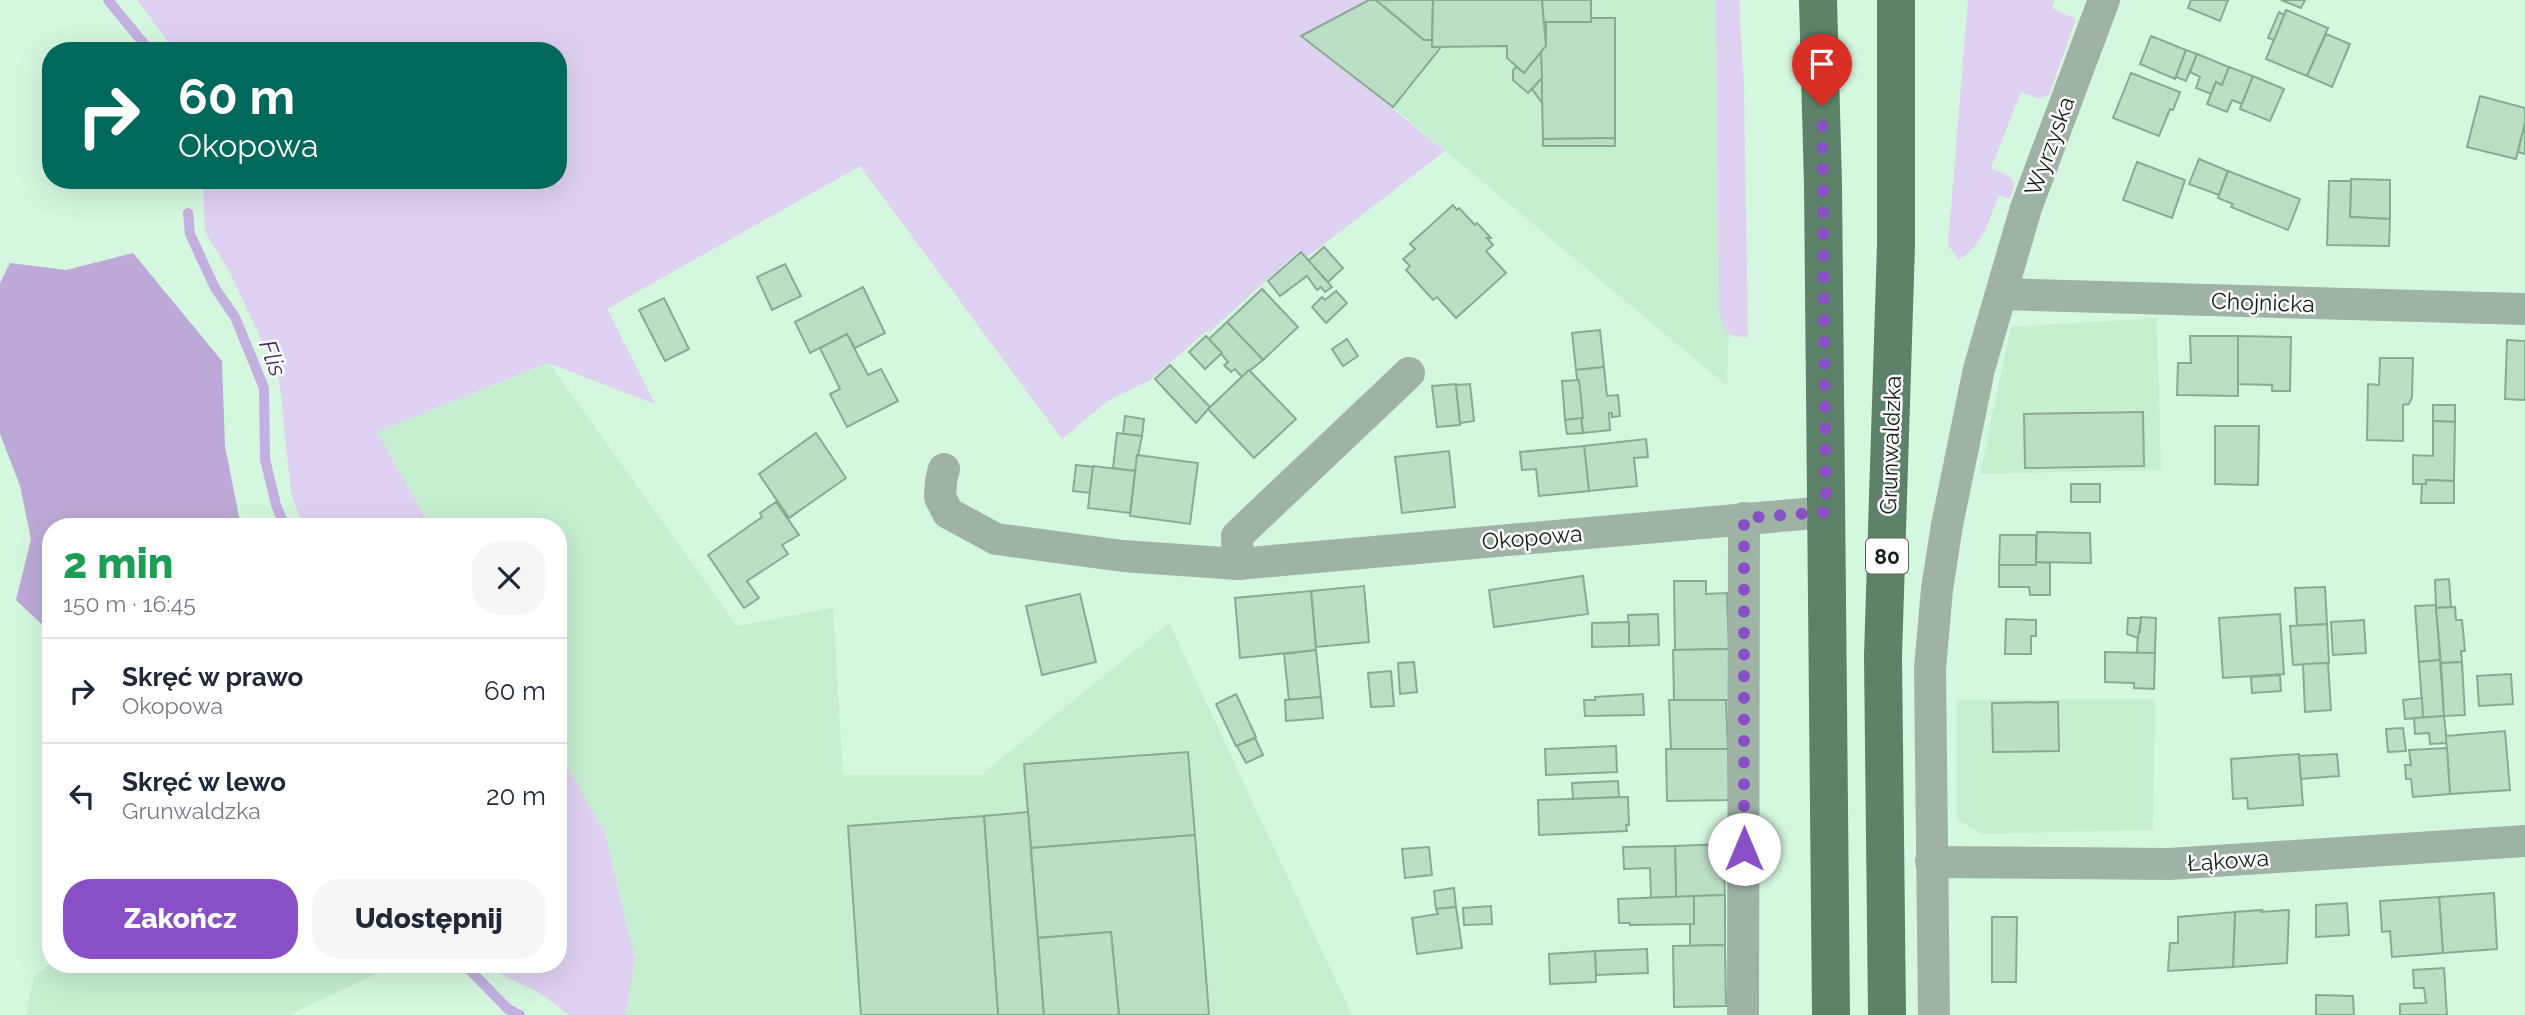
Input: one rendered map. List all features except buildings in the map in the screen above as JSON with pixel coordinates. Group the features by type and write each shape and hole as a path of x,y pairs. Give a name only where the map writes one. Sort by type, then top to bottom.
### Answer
{"main road":[{"path":"1818,0 1822,80 1831,1015"},
{"name":"Grunwaldzka","path":"1887,1015 1883,656 1896,245 1896,0"}],"street":[{"name":"Wyrzyska","path":"1934,1015 1930,669 1937,589 1947,525 1979,369 2026,208 2104,0"},
{"name":"Chojnicka","path":"2001,294 2525,309"},
{"path":"1238,564 1237,536 1409,373"},
{"name":"Okopowa","path":"944,469 940,497 948,513 996,539 1123,556 1238,564 1826,512"},
{"path":"1743,1015 1744,518"},
{"name":"Łąkowa","path":"1931,862 2169,864 2525,841"}],"shaded area":[{"path":"137,0 1369,0 1302,36 1445,151 1307,257 1300,250 1210,331 1205,332 1149,381 1109,400 1062,439 860,166 607,309 655,404 548,363 377,432 426,518 300,518 291,493 279,377 228,269 205,232 203,189 567,189 567,42 168,42"},
{"path":"1591,0 1722,0 1729,327 1727,386 1393,107 1441,47 1507,46 1507,58 1516,67 1513,80 1527,93 1532,89 1542,103 1543,146 1615,146 1615,18 1591,18"},
{"path":"1716,0 1739,0 1744,86 1748,338 1730,335 1723,326 1719,312"},
{"path":"1968,0 2055,0 2052,8 2074,18 2075,22 2049,95 2040,99 2021,92 1991,168 2013,181 2010,199 1999,195 1980,239 1959,260 1948,245"},
{"path":"133,253 222,361 225,446 239,518 42,518 42,625 16,600 31,539 20,486 0,434 0,283 10,263 66,270"},
{"path":"2157,318 2161,470 1980,474 2011,327"},
{"path":"549,363 737,626 833,608 843,775 981,775 1169,623 1352,1015 626,1015 635,959 605,833 567,766 567,518 426,518 377,432"},
{"path":"2155,699 2153,830 1982,834 1957,819 1957,700"},
{"path":"567,766 605,833 635,959 626,1015 569,1015 540,993 501,973 567,973"},
{"path":"42,970 42,973 377,973 289,1015 26,1015 34,976"}],"waterway":[{"name":"Flis","path":"108,0 143,42"},
{"name":"Flis","path":"188,213 190,234 215,288 235,317 264,388 265,459 281,518"},
{"name":"Flis","path":"473,973 508,1009 520,1015"}],"route":[{"path":"1744,849 1744,518 1826,512 1822,106"}]}
